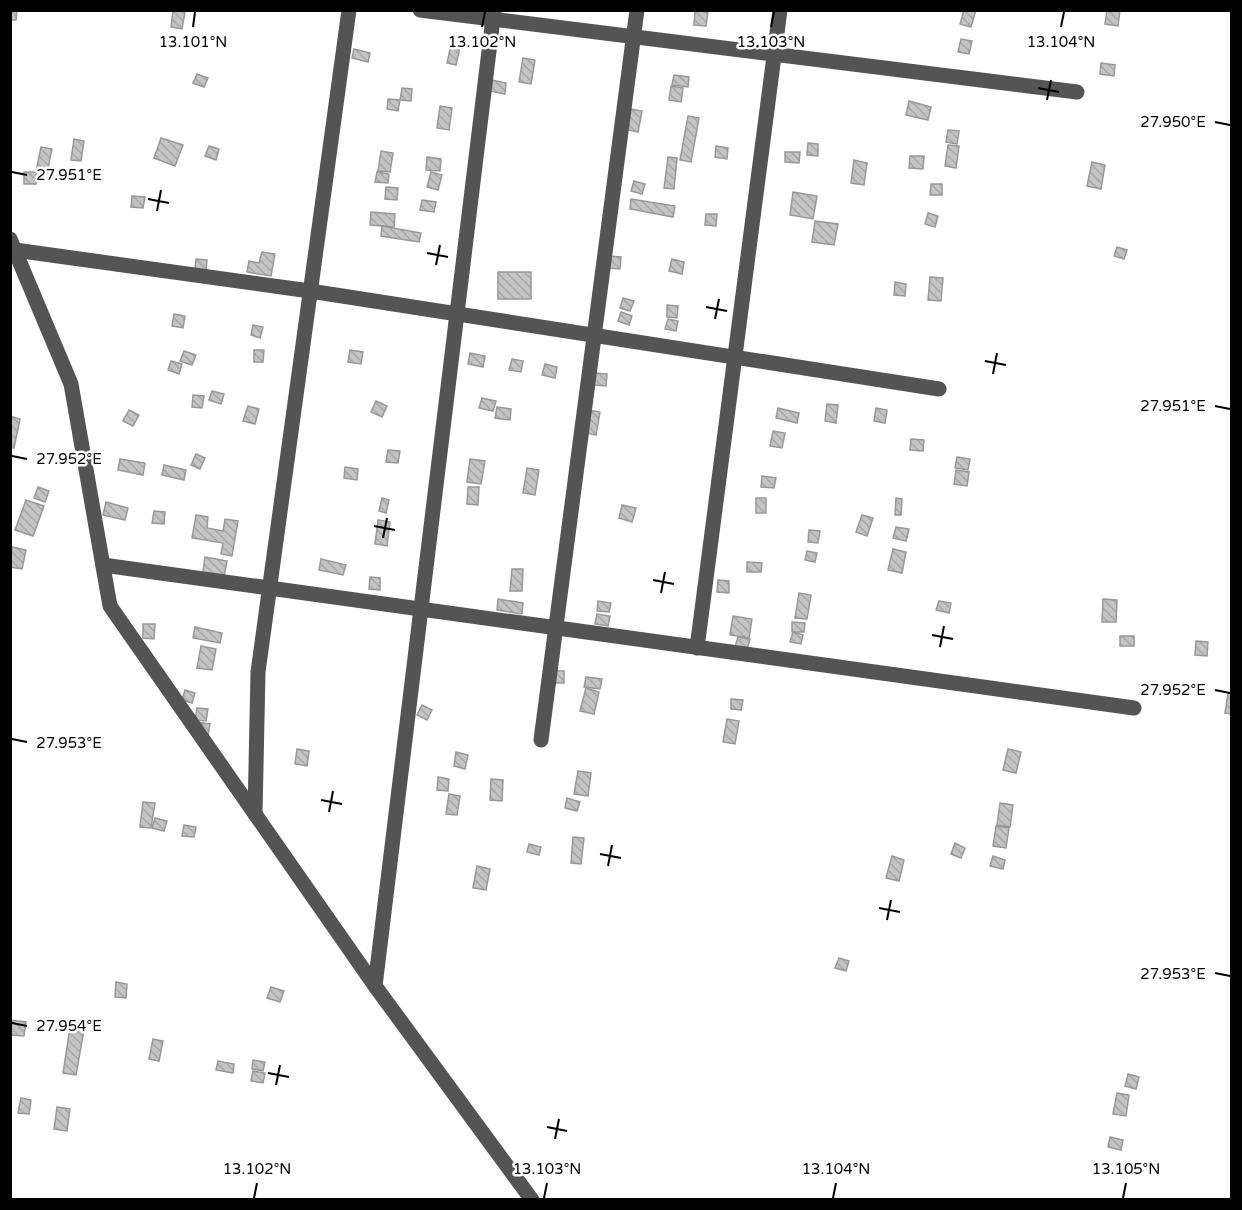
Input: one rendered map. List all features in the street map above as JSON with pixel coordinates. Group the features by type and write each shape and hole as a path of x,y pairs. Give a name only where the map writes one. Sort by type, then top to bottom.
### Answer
{"street":[{"path":"255,814 258,672 349,10"},
{"path":"420,10 494,15 634,37 1077,92"},
{"path":"541,740 637,10"},
{"path":"696,648 780,10"},
{"path":"375,986 494,15"},
{"path":"13,245 939,389"},
{"path":"13,245 71,384 110,606 375,986 531,1200"},
{"path":"103,565 1134,708"}],"building":[{"path":"10,10 17,10 16,20 10,20"},
{"path":"173,10 185,12 182,29 171,27"},
{"path":"964,10 976,10 971,27 960,24"},
{"path":"1107,10 1120,10 1118,26 1105,24"},
{"path":"695,11 708,12 706,26 694,25"},
{"path":"961,39 972,41 969,54 958,52"},
{"path":"451,45 460,47 456,65 447,63"},
{"path":"354,49 370,53 368,62 352,58"},
{"path":"523,58 535,60 531,84 519,82"},
{"path":"1101,63 1115,65 1114,76 1100,74"},
{"path":"197,74 208,78 204,87 193,83"},
{"path":"674,75 689,77 688,87 672,85"},
{"path":"492,80 506,83 505,94 490,91"},
{"path":"671,86 683,88 681,102 669,100"},
{"path":"402,88 412,89 411,101 400,100"},
{"path":"388,99 400,100 398,111 387,109"},
{"path":"909,101 931,107 928,120 906,115"},
{"path":"440,106 452,108 449,130 437,128"},
{"path":"631,109 642,111 638,132 628,130"},
{"path":"688,116 699,118 691,162 680,160"},
{"path":"948,130 959,131 957,144 946,142"},
{"path":"161,138 183,145 175,166 154,158"},
{"path":"74,139 84,141 81,161 71,160"},
{"path":"808,143 818,144 818,156 807,155"},
{"path":"948,145 959,146 956,168 945,166"},
{"path":"209,146 219,149 216,160 205,156"},
{"path":"716,146 728,148 727,159 715,157"},
{"path":"41,147 52,149 47,173 36,171"},
{"path":"381,151 393,153 390,172 378,171"},
{"path":"785,152 800,152 799,163 785,162"},
{"path":"910,156 924,156 923,169 909,168"},
{"path":"427,157 441,159 440,171 426,170"},
{"path":"668,157 677,158 674,189 664,188"},
{"path":"854,160 867,163 864,185 851,183"},
{"path":"1092,162 1105,165 1101,189 1087,186"},
{"path":"24,172 36,172 36,184 24,184"},
{"path":"377,172 389,174 388,183 375,182"},
{"path":"431,172 442,175 438,190 427,187"},
{"path":"634,181 645,184 642,194 631,191"},
{"path":"931,184 942,184 942,195 930,195"},
{"path":"386,187 398,188 397,200 385,199"},
{"path":"793,192 817,196 813,219 790,215"},
{"path":"132,196 145,197 143,208 131,207"},
{"path":"631,199 675,206 673,217 630,209"},
{"path":"422,200 436,202 434,212 420,210"},
{"path":"371,212 395,214 394,227 370,225"},
{"path":"928,213 938,216 935,227 925,224"},
{"path":"706,214 717,214 716,226 705,225"},
{"path":"815,221 838,224 834,245 812,242"},
{"path":"382,226 421,233 419,242 381,236"},
{"path":"1117,247 1127,250 1124,259 1114,256"},
{"path":"262,252 275,254 271,276 247,272 249,261 259,263"},
{"path":"608,256 621,257 620,269 607,268"},
{"path":"196,259 207,260 206,270 195,269"},
{"path":"672,259 684,262 682,274 669,271"},
{"path":"498,272 531,272 531,299 498,299"},
{"path":"930,277 943,278 941,301 928,300"},
{"path":"895,282 906,284 905,296 894,295"},
{"path":"623,298 634,301 630,311 620,308"},
{"path":"667,305 678,306 677,318 667,317"},
{"path":"621,312 632,316 629,325 618,321"},
{"path":"174,314 185,316 183,328 172,326"},
{"path":"668,319 678,321 676,331 665,329"},
{"path":"253,325 263,327 260,338 251,335"},
{"path":"254,350 264,350 263,362 254,362"},
{"path":"350,350 363,352 361,364 348,362"},
{"path":"184,351 196,355 192,365 180,361"},
{"path":"470,353 485,356 483,367 468,364"},
{"path":"512,359 523,361 521,372 509,370"},
{"path":"171,361 182,364 179,374 168,370"},
{"path":"545,364 557,367 555,378 542,375"},
{"path":"594,373 607,374 606,386 593,385"},
{"path":"212,391 224,394 221,404 209,400"},
{"path":"193,395 204,396 202,408 192,407"},
{"path":"482,398 496,401 493,411 479,408"},
{"path":"376,401 387,406 382,417 371,412"},
{"path":"827,404 838,405 836,423 825,421"},
{"path":"248,406 259,409 255,424 243,421"},
{"path":"497,407 511,409 510,420 495,418"},
{"path":"778,408 799,413 797,423 776,418"},
{"path":"876,408 887,410 885,423 874,421"},
{"path":"129,410 139,415 133,426 123,421"},
{"path":"589,410 600,412 596,435 585,433"},
{"path":"10,416 20,419 14,448 10,447"},
{"path":"773,431 785,433 782,448 770,446"},
{"path":"911,439 924,440 923,451 910,450"},
{"path":"388,450 400,451 398,463 386,462"},
{"path":"196,454 205,458 200,469 191,465"},
{"path":"957,457 970,459 968,470 955,468"},
{"path":"120,459 145,463 143,475 118,470"},
{"path":"470,459 485,461 481,484 467,482"},
{"path":"164,465 186,470 184,480 162,475"},
{"path":"345,467 358,469 357,480 344,478"},
{"path":"527,468 539,470 535,495 523,493"},
{"path":"956,470 969,472 967,486 954,484"},
{"path":"762,476 776,478 774,488 761,487"},
{"path":"38,487 49,491 45,502 34,498"},
{"path":"468,487 479,487 478,505 467,504"},
{"path":"382,498 389,500 386,513 379,511"},
{"path":"756,498 766,498 766,513 756,513"},
{"path":"896,498 902,499 901,515 895,515"},
{"path":"26,500 44,506 33,536 15,530"},
{"path":"106,502 128,508 125,520 103,515"},
{"path":"622,505 636,508 632,522 619,518"},
{"path":"154,511 165,512 164,524 152,523"},
{"path":"196,515 208,517 207,528 223,531 225,519 238,521 232,556 221,554 223,543 192,538"},
{"path":"862,515 873,518 867,536 856,532"},
{"path":"378,520 390,522 387,546 375,544"},
{"path":"896,527 909,529 906,541 893,538"},
{"path":"809,530 820,531 818,543 808,542"},
{"path":"12,547 26,550 22,569 10,567"},
{"path":"893,549 906,552 902,573 888,570"},
{"path":"807,551 817,553 815,562 805,560"},
{"path":"205,557 227,561 223,581 202,578"},
{"path":"321,559 346,565 343,575 319,570"},
{"path":"747,562 762,563 761,572 747,572"},
{"path":"512,569 523,569 522,591 510,591"},
{"path":"370,577 380,578 380,590 369,589"},
{"path":"718,580 729,581 729,593 717,592"},
{"path":"799,593 811,595 807,619 795,618"},
{"path":"498,599 523,603 522,614 497,610"},
{"path":"1103,599 1117,600 1116,622 1102,622"},
{"path":"598,601 611,603 609,612 597,611"},
{"path":"939,601 951,603 949,613 936,610"},
{"path":"597,614 610,616 608,626 595,624"},
{"path":"733,616 752,619 749,638 730,635"},
{"path":"792,622 805,623 804,632 792,632"},
{"path":"143,624 155,624 154,639 143,638"},
{"path":"195,627 222,633 220,643 193,638"},
{"path":"793,632 803,635 801,644 790,642"},
{"path":"1120,636 1134,636 1134,646 1120,646"},
{"path":"738,637 750,639 747,650 735,647"},
{"path":"1196,641 1208,642 1207,656 1195,655"},
{"path":"201,646 216,649 212,670 197,668"},
{"path":"553,671 564,671 564,683 553,683"},
{"path":"586,677 602,679 600,689 584,687"},
{"path":"586,688 599,692 594,714 580,711"},
{"path":"185,690 195,693 192,703 182,700"},
{"path":"1228,693 1232,694 1232,714 1225,713"},
{"path":"731,699 743,700 741,710 731,709"},
{"path":"422,705 432,710 427,720 417,715"},
{"path":"197,708 208,709 206,721 195,720"},
{"path":"727,719 739,721 735,744 723,742"},
{"path":"196,722 210,724 208,736"},
{"path":"297,749 309,751 307,766 295,764"},
{"path":"1008,749 1021,752 1016,773 1003,770"},
{"path":"456,752 468,755 465,769 454,766"},
{"path":"578,771 591,773 588,796 574,794"},
{"path":"438,777 449,779 448,791 437,790"},
{"path":"491,779 503,780 502,801 490,800"},
{"path":"449,794 460,796 457,815 446,814"},
{"path":"567,798 580,802 577,811 565,808"},
{"path":"143,802 155,803 151,828 140,827"},
{"path":"1000,803 1013,805 1010,827 997,825"},
{"path":"155,818 167,821 164,831 152,828"},
{"path":"184,825 196,827 194,837 182,836"},
{"path":"996,826 1009,828 1006,848 993,846"},
{"path":"573,837 584,838 581,864 571,863"},
{"path":"955,843 965,848 961,858 951,854"},
{"path":"529,844 541,847 539,855 527,852"},
{"path":"892,856 904,860 899,881 886,878"},
{"path":"993,856 1005,860 1003,869 990,866"},
{"path":"477,866 490,869 486,890 473,888"},
{"path":"839,958 849,961 846,971 835,968"},
{"path":"116,982 127,984 126,998 115,997"},
{"path":"271,987 284,991 280,1002 267,998"},
{"path":"10,1020 26,1022 24,1036 10,1035"},
{"path":"70,1028 84,1030 76,1075 63,1073"},
{"path":"153,1039 163,1041 159,1061 149,1059"},
{"path":"253,1060 265,1062 263,1071 252,1069"},
{"path":"218,1061 234,1064 233,1073 216,1070"},
{"path":"253,1071 265,1073 263,1083 251,1081"},
{"path":"1128,1074 1139,1077 1136,1089 1125,1086"},
{"path":"1117,1093 1129,1095 1126,1116 1113,1114"},
{"path":"21,1098 31,1100 29,1114 18,1113"},
{"path":"57,1107 70,1109 67,1131 54,1129"},
{"path":"1110,1137 1123,1140 1121,1150 1108,1147"}]}
